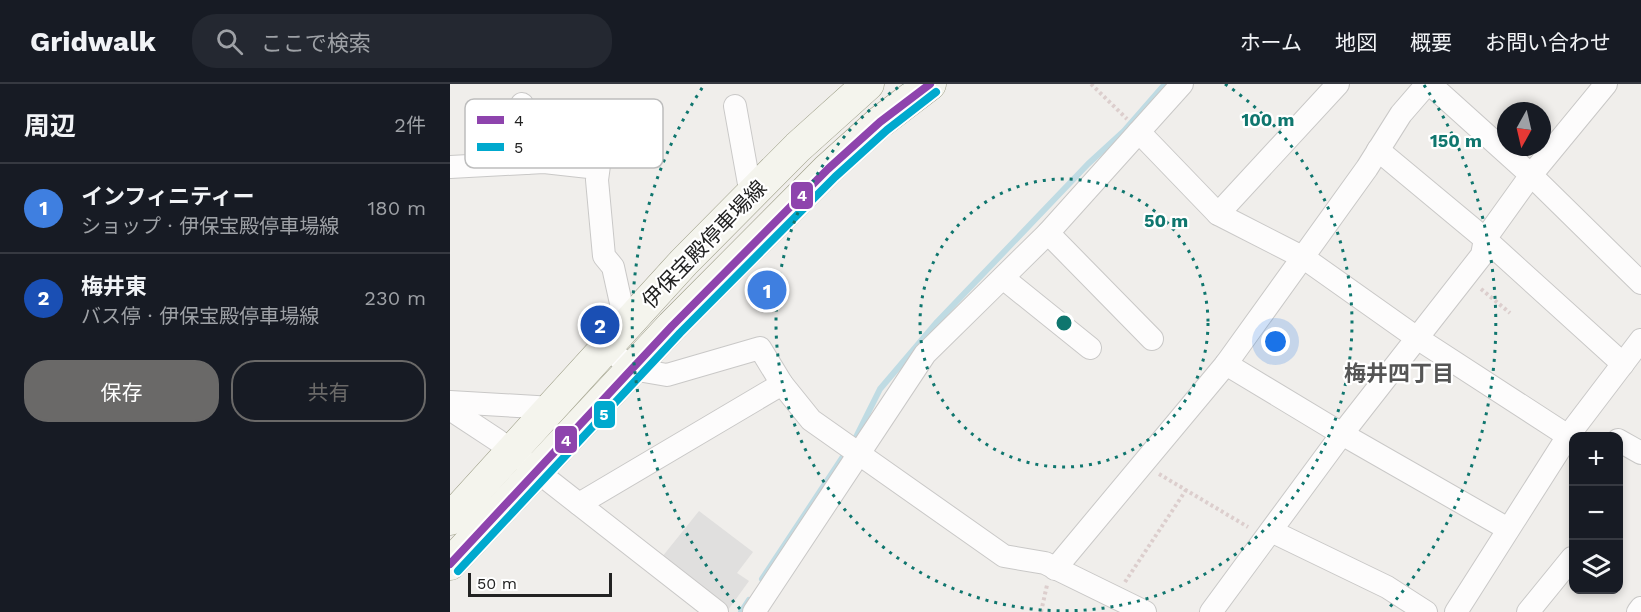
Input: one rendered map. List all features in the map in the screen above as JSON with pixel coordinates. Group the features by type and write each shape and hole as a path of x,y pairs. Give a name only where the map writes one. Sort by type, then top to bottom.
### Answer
{"main road":[{"name":"伊保宝殿停車場線","path":"450,564 524,461 553,408 684,262 826,120 868,84"},
{"name":"伊保宝殿停車場線","path":"450,519 524,461 632,369 828,169 880,122 930,84"}],"street":[{"path":"754,612 849,447 925,354 1048,233 1133,125 1182,84"},
{"path":"1218,214 1338,84"},
{"path":"1056,568 1226,364 1304,258 1401,114 1429,84 1531,175 1641,283"},
{"path":"1211,612 1342,434 1482,255 1485,239 1531,175 1606,84"},
{"path":"735,106 751,195"},
{"path":"1133,125 1218,214 1304,258 1417,338 1569,436"},
{"path":"1378,150 1485,239 1623,364"},
{"path":"450,168 465,167"},
{"path":"598,168 597,180 604,256 613,267 617,337 632,369 667,375 760,348 782,384 811,420 1005,556 1045,563 1145,612"},
{"path":"1048,233 1152,339"},
{"path":"1003,278 1090,348"},
{"path":"1575,432 1641,340"},
{"path":"1226,364 1342,434 1508,529"},
{"path":"579,504 782,384"},
{"path":"450,402 553,408"},
{"path":"450,409 524,461 717,612"},
{"path":"1462,609 1508,529 1569,440"},
{"path":"1623,443 1641,453"},
{"path":"1269,534 1387,587 1426,612"},
{"path":"1528,612 1569,562"},
{"path":"1638,612 1641,608"}],"path":[{"path":"1090,84 1133,125"},
{"path":"1465,276 1510,313"},
{"path":"1143,465 1269,534"},
{"path":"1115,597 1186,490"},
{"path":"1041,612 1044,590 1056,568"}],"shaded area":[{"path":"699,511 753,552 737,573 749,581 728,610 662,557"}],"waterway":[{"path":"762,579 856,437 880,389 937,322 1088,164 1124,131 1165,84"},
{"path":"741,612 749,600"}],"transit line":[{"name":"4","path":"450,564 672,326 828,169 880,122 930,84"},
{"name":"5","path":"458,571 680,333 835,177 887,130 936,92"}],"place":[{"name":"インフィニティー","path":"767,290"},
{"name":"梅井東","path":"600,325"}],"district":[{"name":"梅井四丁目","path":"1399,373"}]}
